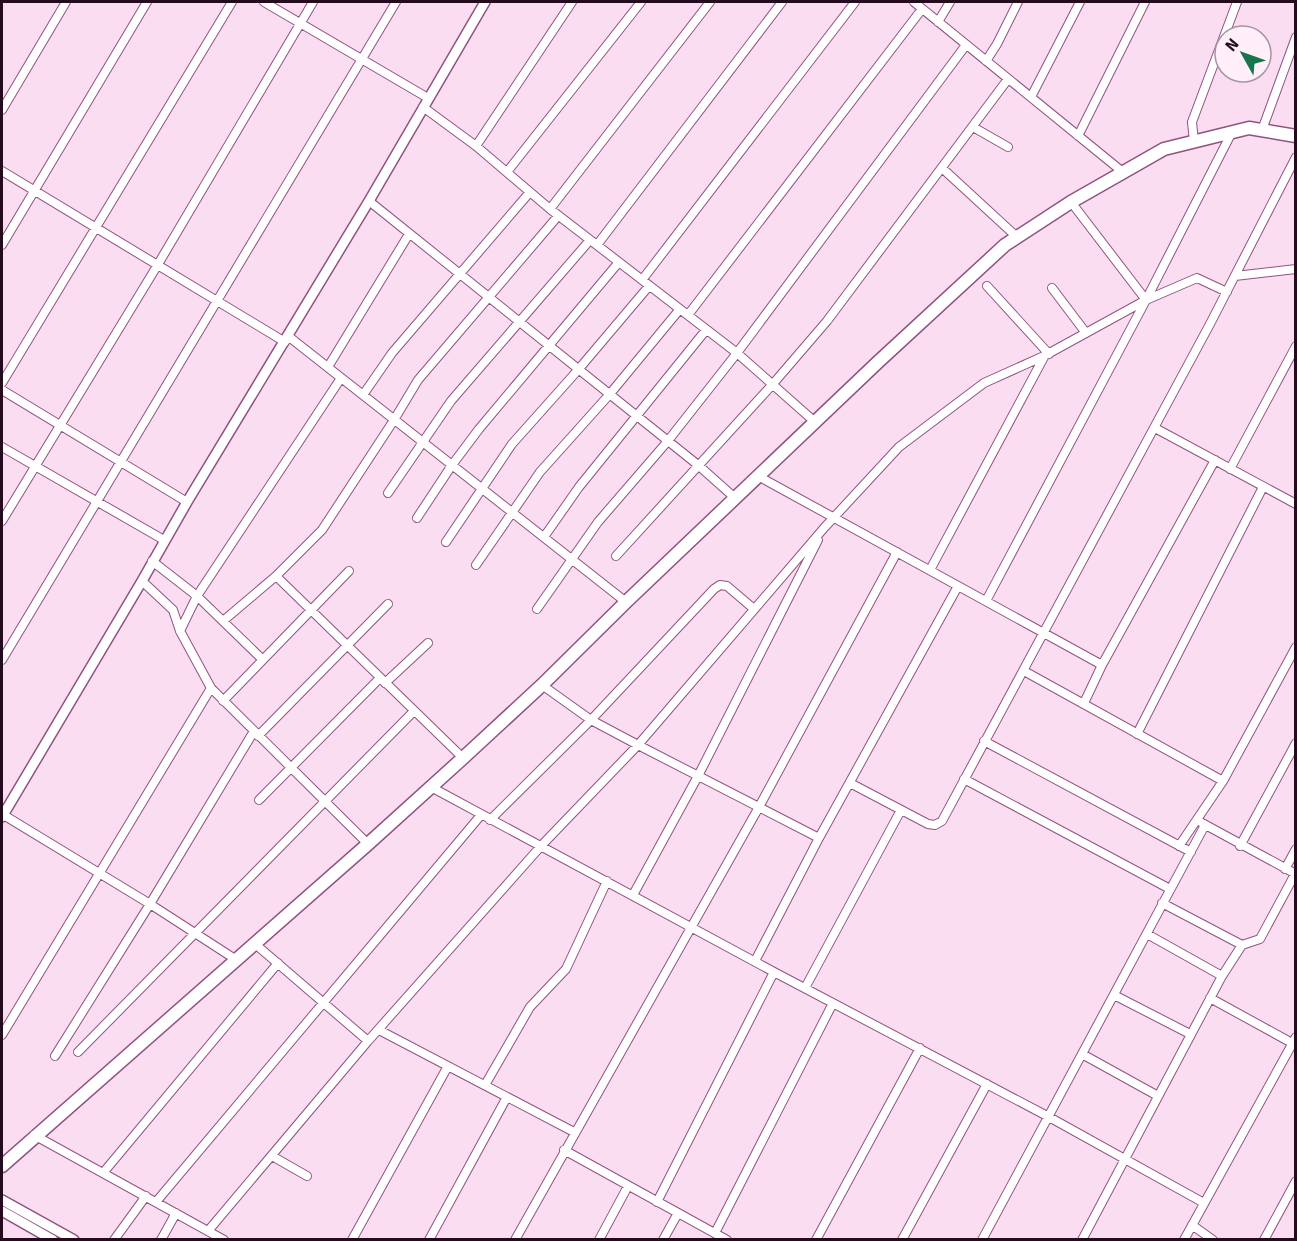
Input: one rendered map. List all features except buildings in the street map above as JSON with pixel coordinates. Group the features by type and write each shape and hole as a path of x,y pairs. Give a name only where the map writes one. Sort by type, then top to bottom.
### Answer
{"main road":[{"path":"2,1166 34,1135 368,844 463,758 815,422 1005,245 1071,202 1164,149 1249,128 1296,136"}],"street":[{"path":"2,110 66,2"},
{"path":"2,245 147,2"},
{"path":"2,382 232,2"},
{"path":"264,2 428,98"},
{"path":"2,521 314,2"},
{"path":"2,660 396,2"},
{"path":"235,959 150,904 2,815 142,581 164,540 369,201 485,2"},
{"path":"476,146 572,2"},
{"path":"507,172 641,2"},
{"path":"550,209 710,2"},
{"path":"388,493 451,401 519,322 593,243 782,2"},
{"path":"642,280 855,2"},
{"path":"914,2 1124,173"},
{"path":"938,22 950,2"},
{"path":"986,61 1018,2"},
{"path":"1031,97 1080,2"},
{"path":"1078,136 1145,2"},
{"path":"1194,142 1192,122 1237,2"},
{"path":"688,315 922,9"},
{"path":"1262,130 1296,37"},
{"path":"537,609 598,522 667,442 737,353 966,45"},
{"path":"616,556 772,385 827,321 1008,79"},
{"path":"423,107 476,146 558,216 737,353 815,422"},
{"path":"973,127 1008,147"},
{"path":"986,601 1146,300 1232,132"},
{"path":"850,783 928,824 935,825 942,820 1155,428 1296,157"},
{"path":"942,168 1017,237"},
{"path":"2,171 157,266 286,339 328,367 626,602"},
{"path":"363,395 392,353 530,192"},
{"path":"369,201 698,465 735,498"},
{"path":"1071,202 1146,300"},
{"path":"223,621 276,576 322,530 418,380 558,216"},
{"path":"328,367 410,234"},
{"path":"417,518 452,465 619,262"},
{"path":"1235,276 1296,269"},
{"path":"208,1231 369,1041 541,846 638,745 833,517 899,447 984,383 1047,355 1146,300 1197,278 1227,292"},
{"path":"446,542 512,444 649,286"},
{"path":"987,286 1047,355"},
{"path":"1052,288 1086,333"},
{"path":"476,565 540,472 609,395 680,309"},
{"path":"544,537 579,487 706,330"},
{"path":"1230,469 1296,346"},
{"path":"930,570 1047,355"},
{"path":"180,631 197,596 340,378"},
{"path":"2,390 187,502"},
{"path":"1155,428 1263,487 1294,500"},
{"path":"2,447 164,540"},
{"path":"1084,703 1102,665 1215,460"},
{"path":"758,476 1102,665"},
{"path":"1137,734 1263,487"},
{"path":"633,895 698,776 824,528"},
{"path":"515,1239 759,807 897,552"},
{"path":"152,561 197,596 262,659"},
{"path":"223,701 349,571"},
{"path":"276,576 463,758"},
{"path":"142,581 173,610 180,631 211,688 368,844"},
{"path":"490,820 591,720 714,589 720,585 727,586 754,609"},
{"path":"754,961 958,586"},
{"path":"55,1056 256,733 347,646 388,603"},
{"path":"259,800 382,680 428,643"},
{"path":"982,1239 1191,852 1201,823 1296,647"},
{"path":"1024,671 1223,781"},
{"path":"542,685 591,720 819,838"},
{"path":"2,1035 211,688"},
{"path":"78,1052 414,711"},
{"path":"984,741 1191,852"},
{"path":"1240,846 1296,743"},
{"path":"964,779 1170,889"},
{"path":"431,787 1126,1158 1204,1203"},
{"path":"805,988 901,810"},
{"path":"156,1202 481,815"},
{"path":"1179,846 1201,823"},
{"path":"1082,1239 1222,975 1242,945 1260,939 1295,874 1201,823"},
{"path":"1285,869 1296,849"},
{"path":"485,1085 530,1007 566,969 607,881"},
{"path":"1162,903 1242,945"},
{"path":"1147,934 1222,975"},
{"path":"254,943 369,1041"},
{"path":"103,1173 278,963"},
{"path":"657,1202 774,972"},
{"path":"1114,994 1190,1034"},
{"path":"1184,1239 1294,1039 1210,998"},
{"path":"715,1233 833,1003"},
{"path":"379,1030 574,1132"},
{"path":"816,1239 920,1048"},
{"path":"1082,1054 1158,1096"},
{"path":"352,1239 448,1066"},
{"path":"902,1239 987,1084"},
{"path":"429,1239 507,1097"},
{"path":"34,1135 224,1239"},
{"path":"564,1150 727,1239"},
{"path":"272,1156 308,1176"},
{"path":"1264,1239 1296,1181"},
{"path":"599,1239 628,1186"},
{"path":"114,1239 146,1196"},
{"path":"2,1200 74,1239"},
{"path":"2,1211 46,1238"},
{"path":"161,1239 176,1213"},
{"path":"663,1239 678,1213"},
{"path":"1192,1225 1213,1239"}]}
